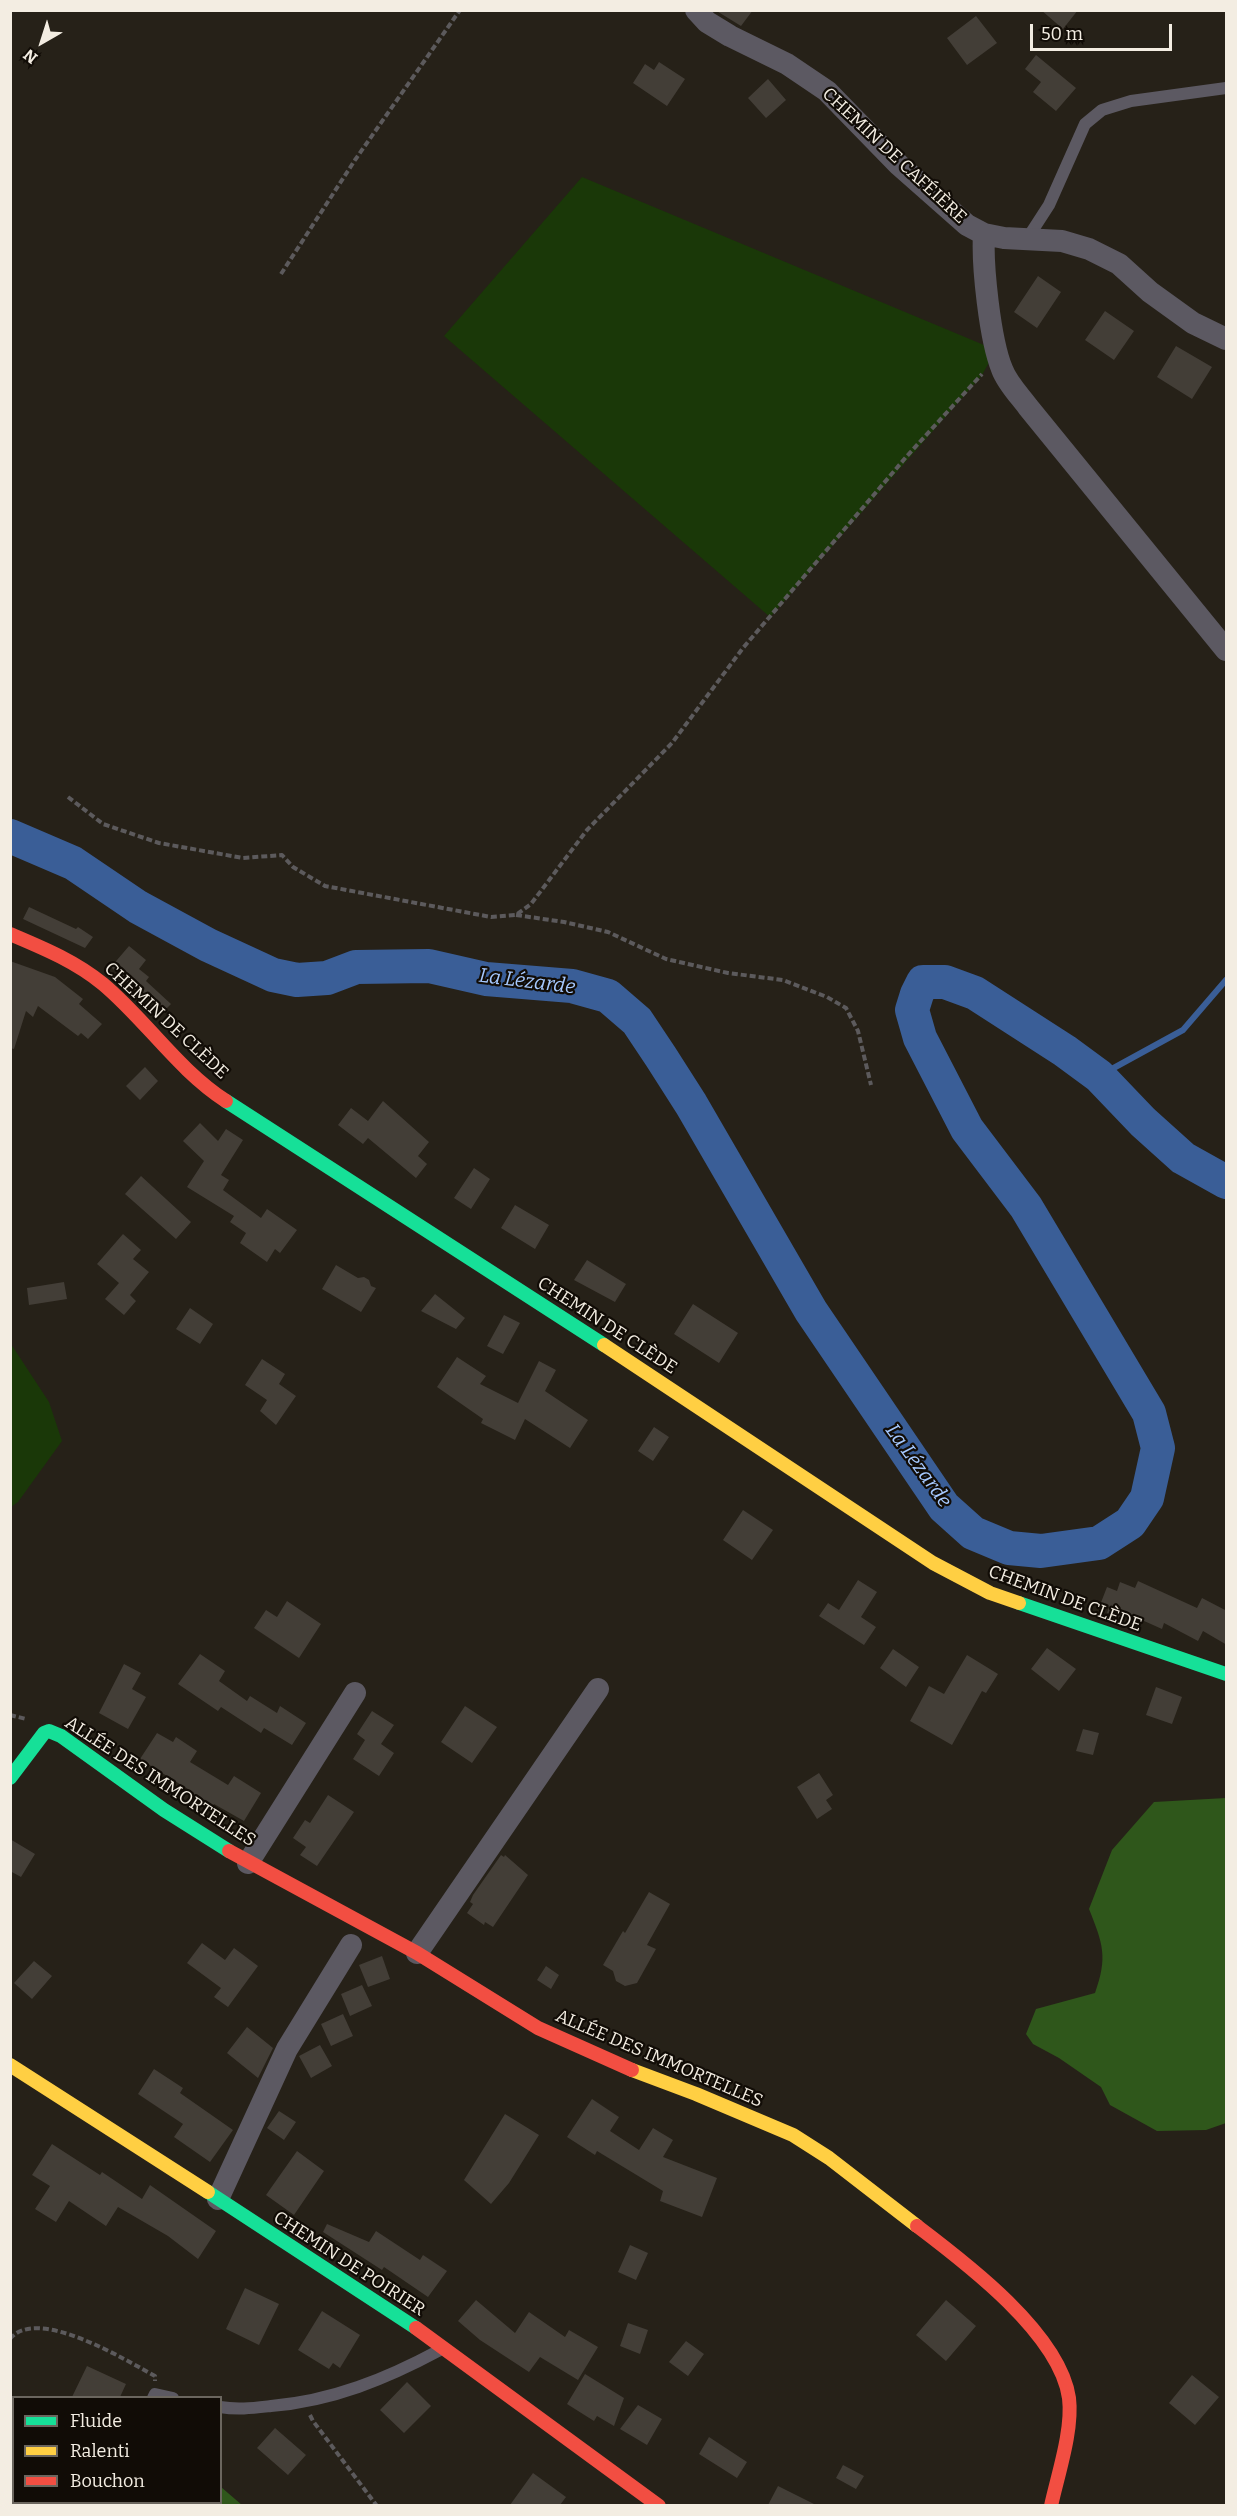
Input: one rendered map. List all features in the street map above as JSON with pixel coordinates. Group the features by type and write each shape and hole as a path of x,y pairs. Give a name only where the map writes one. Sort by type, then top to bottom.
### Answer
{"street":[{"name":"CHEMIN DE CAFÉIÈRE","path":"696,10 715,27 787,64 826,92 898,165 961,220 984,234 1062,241 1089,249 1119,264 1150,292 1193,323 1227,339"},
{"path":"984,234 983,252 996,350 1002,372 1227,650"},
{"name":"CHEMIN DE CLÈDE","path":"10,934 70,960 104,985 180,1062 220,1097 610,1349 933,1563 990,1593 1227,1674"},
{"path":"417,1953 598,1689"},
{"path":"248,1863 355,1693"},
{"name":"ALLÉE DES IMMORTELLES","path":"10,1778 38,1740 49,1731 61,1736 164,1810 248,1863 417,1953 538,2028 610,2062 696,2094 794,2135 838,2165 949,2250 998,2292 1040,2337 1054,2359 1069,2398 1069,2422 1051,2505"},
{"path":"218,2199 287,2049 351,1945"},
{"name":"CHEMIN DE POIRIER","path":"10,2065 444,2348 658,2505"}],"lane":[{"path":"1027,239 1049,204 1085,124 1102,110 1131,101 1227,88"},
{"path":"222,2407 235,2410 306,2403 341,2394 444,2348"}],"path":[{"path":"281,274 355,160 460,10"},
{"path":"516,915 531,904 587,830 672,743 750,640 907,456 990,366 996,350"},
{"path":"68,797 103,824 159,843 243,858 282,855 293,867 325,886 491,917 516,915 564,922 608,932 666,959 728,972 783,980 827,997 846,1008 858,1031 871,1085"},
{"path":"10,2339 14,2334 39,2328 78,2336 155,2376 154,2396"},
{"path":"306,2403 313,2421 377,2505"}],"green space":[{"path":"582,177 996,350 982,375 770,617 444,336"},
{"path":"11,1344 49,1402 62,1441 18,1502 11,1507"},
{"path":"1226,1798 1226,2123 1206,2130 1157,2131 1110,2105 1101,2087 1059,2058 1033,2044 1026,2034 1036,2009 1095,1993 1103,1960 1098,1932 1089,1909 1112,1850 1154,1802"},
{"path":"10,2401 12,2402 12,2504 222,2504 222,2488 242,2505 11,2505"}],"building":[{"path":"715,10 753,10 741,26"},
{"path":"1041,10 1078,10 1063,29"},
{"path":"976,16 997,43 967,65 947,38"},
{"path":"1036,55 1076,88 1056,111 1033,92 1041,82 1025,69"},
{"path":"659,62 685,79 667,106 633,83 645,64 654,70"},
{"path":"768,79 786,100 766,118 748,98"},
{"path":"1038,276 1061,292 1037,328 1014,312"},
{"path":"1105,311 1134,331 1114,360 1085,340"},
{"path":"1176,346 1212,367 1192,399 1157,377"},
{"path":"29,907 76,929 78,927 93,937 85,948 23,919"},
{"path":"129,946 146,960 139,969 149,977 146,981 171,1004 160,1015 111,967"},
{"path":"10,961 55,977 83,999 79,1004 102,1024 88,1039 81,1033 78,1036 38,1006 33,1017 26,1011 14,1049 10,1048"},
{"path":"145,1067 158,1081 140,1100 126,1086"},
{"path":"383,1101 429,1142 418,1156 427,1164 416,1178 368,1138 363,1144 338,1125 351,1108 368,1121"},
{"path":"200,1123 218,1141 226,1129 243,1140 221,1175 229,1180 223,1190 261,1218 267,1209 297,1230 280,1253 275,1249 267,1262 240,1243 246,1233 230,1222 234,1216 187,1187 204,1161 183,1141"},
{"path":"474,1168 490,1179 471,1209 454,1198"},
{"path":"141,1176 191,1222 176,1239 125,1194"},
{"path":"515,1205 549,1225 535,1249 501,1228"},
{"path":"123,1234 141,1250 133,1259 149,1272 130,1295 136,1301 124,1315 105,1299 119,1283 97,1264"},
{"path":"587,1260 626,1284 615,1302 574,1280"},
{"path":"336,1265 358,1278 364,1277 369,1280 371,1286 376,1288 361,1312 322,1289"},
{"path":"64,1282 67,1299 29,1305 27,1288"},
{"path":"435,1294 465,1318 456,1329 421,1311"},
{"path":"693,1304 738,1333 719,1363 674,1334"},
{"path":"190,1308 213,1324 200,1344 176,1329"},
{"path":"504,1315 520,1323 503,1354 487,1346"},
{"path":"457,1357 486,1376 480,1384 518,1403 539,1361 556,1370 545,1391 588,1420 570,1448 525,1419 515,1440 481,1423 483,1419 437,1387"},
{"path":"262,1359 285,1374 279,1384 296,1396 276,1425 260,1411 267,1400 245,1385"},
{"path":"654,1427 669,1437 653,1461 638,1451"},
{"path":"743,1510 773,1530 752,1560 723,1540"},
{"path":"858,1580 877,1592 861,1617 876,1627 864,1645 819,1616 828,1603 839,1610"},
{"path":"1138,1581 1197,1608 1202,1598 1227,1611 1227,1645 1203,1631 1198,1641 1164,1623 1162,1629 1124,1612 1121,1618 1107,1613 1109,1607 1100,1605 1107,1587 1117,1591 1120,1582 1135,1588"},
{"path":"287,1601 321,1624 299,1658 254,1628 266,1610 277,1617"},
{"path":"1047,1648 1076,1669 1059,1691 1031,1669"},
{"path":"893,1649 919,1667 906,1687 880,1668"},
{"path":"200,1654 225,1671 219,1681 247,1701 250,1696 277,1713 280,1706 306,1723 292,1745 264,1728 261,1733 221,1707 218,1711 178,1684"},
{"path":"967,1655 998,1674 986,1693 982,1691 952,1745 910,1721 929,1686 944,1694"},
{"path":"124,1664 141,1673 132,1689 146,1697 128,1729 99,1713"},
{"path":"1156,1687 1182,1697 1172,1724 1146,1715"},
{"path":"465,1706 497,1727 472,1763 441,1742"},
{"path":"372,1711 394,1725 381,1744 394,1753 379,1776 353,1759 365,1740 357,1734"},
{"path":"1083,1729 1099,1733 1093,1755 1076,1751"},
{"path":"157,1733 173,1742 176,1737 197,1751 190,1762 228,1785 234,1776 261,1793 244,1821 214,1804 211,1810 191,1798 194,1793 140,1759"},
{"path":"819,1773 833,1795 826,1800 832,1809 817,1819 797,1787"},
{"path":"328,1795 354,1812 317,1866 300,1855 306,1847 293,1838 305,1820 310,1823"},
{"path":"10,1839 35,1854 21,1877 10,1871"},
{"path":"501,1855 504,1857 505,1855 528,1875 493,1927 485,1922 484,1925 467,1913 473,1904 470,1902 473,1895"},
{"path":"649,1892 670,1904 647,1945 656,1949 637,1983 625,1986 616,1981 613,1971 603,1965"},
{"path":"202,1943 225,1960 234,1948 258,1966 228,2007 214,1997 221,1988 187,1963"},
{"path":"382,1956 390,1979 368,1987 359,1965"},
{"path":"34,1961 52,1976 32,1999 14,1983"},
{"path":"546,1966 559,1975 551,1989 537,1980"},
{"path":"362,1985 372,2006 350,2016 341,1994"},
{"path":"343,2014 353,2036 331,2046 321,2024"},
{"path":"247,2027 273,2048 258,2078 227,2053"},
{"path":"320,2045 332,2066 311,2078 299,2056"},
{"path":"154,2069 183,2088 180,2093 233,2130 210,2162 174,2137 183,2124 138,2094"},
{"path":"592,2099 619,2117 610,2131 639,2150 653,2128 673,2140 663,2157 717,2178 702,2217 660,2201 663,2191 597,2151 595,2155 567,2137"},
{"path":"279,2111 296,2122 284,2140 267,2128"},
{"path":"505,2114 539,2135 509,2183 491,2204 464,2180"},
{"path":"52,2144 100,2175 102,2172 142,2199 150,2185 216,2231 198,2259 168,2236 118,2207 106,2226 69,2201 56,2222 35,2209 50,2186 32,2175"},
{"path":"297,2151 324,2171 294,2215 266,2195"},
{"path":"327,2224 369,2242 376,2231 420,2260 423,2255 447,2271 428,2297 384,2267 382,2270 323,2232"},
{"path":"630,2245 648,2253 636,2280 618,2272"},
{"path":"245,2288 279,2304 259,2345 226,2329"},
{"path":"476,2300 515,2333 529,2312 565,2337 569,2330 598,2347 578,2380 540,2357 529,2372 480,2340 458,2321"},
{"path":"946,2300 976,2326 946,2361 916,2335"},
{"path":"322,2311 360,2335 340,2368 333,2363 329,2369 298,2350"},
{"path":"628,2323 648,2330 640,2354 620,2346"},
{"path":"686,2341 704,2354 688,2376 669,2362"},
{"path":"87,2366 126,2384 120,2396 72,2396"},
{"path":"585,2374 624,2398 614,2426 597,2416 594,2421 567,2404"},
{"path":"1192,2375 1219,2397 1195,2425 1169,2403"},
{"path":"407,2382 431,2406 404,2433 380,2410"},
{"path":"638,2405 662,2419 647,2445 620,2429"},
{"path":"275,2428 306,2455 288,2475 257,2448"},
{"path":"709,2437 747,2462 737,2478 699,2454"},
{"path":"843,2465 864,2476 856,2489 836,2478"},
{"path":"533,2473 566,2497 560,2505 510,2505"},
{"path":"778,2486 816,2505 768,2505"}],"waterway":[{"name":"La Lézarde","path":"10,836 73,863 138,907 208,945 273,975 297,980 327,978 356,967 429,966 486,979 572,986 608,996 637,1021 661,1057 691,1104 811,1311 944,1507 973,1533 1009,1548 1041,1551 1099,1543 1130,1523 1147,1498 1158,1448 1149,1413 1026,1207 967,1129 920,1038 912,1010 923,982 945,982 975,993 1065,1051 1099,1076 1143,1122 1183,1158 1226,1182"},
{"path":"1099,1076 1183,1030 1226,980"}],"traffic: fast":[{"path":"226,1101 604,1345"},
{"path":"1019,1603 1226,1674"},
{"path":"10,1778 44,1733 49,1731 61,1736 164,1810 229,1851"},
{"path":"208,2192 416,2328"}],"traffic: slow":[{"path":"604,1345 933,1563 990,1593 1019,1603"},
{"path":"10,2065 208,2192"},
{"path":"632,2070 793,2135 829,2158 917,2226"}],"traffic: jam":[{"path":"10,934 70,962 103,984 134,1013 177,1060 226,1101"},
{"path":"229,1851 417,1953 538,2028 632,2070"},
{"path":"917,2226 960,2259 1008,2302 1030,2325 1048,2349 1062,2374 1069,2398 1069,2424 1051,2506"},
{"path":"416,2328 659,2506"}]}
